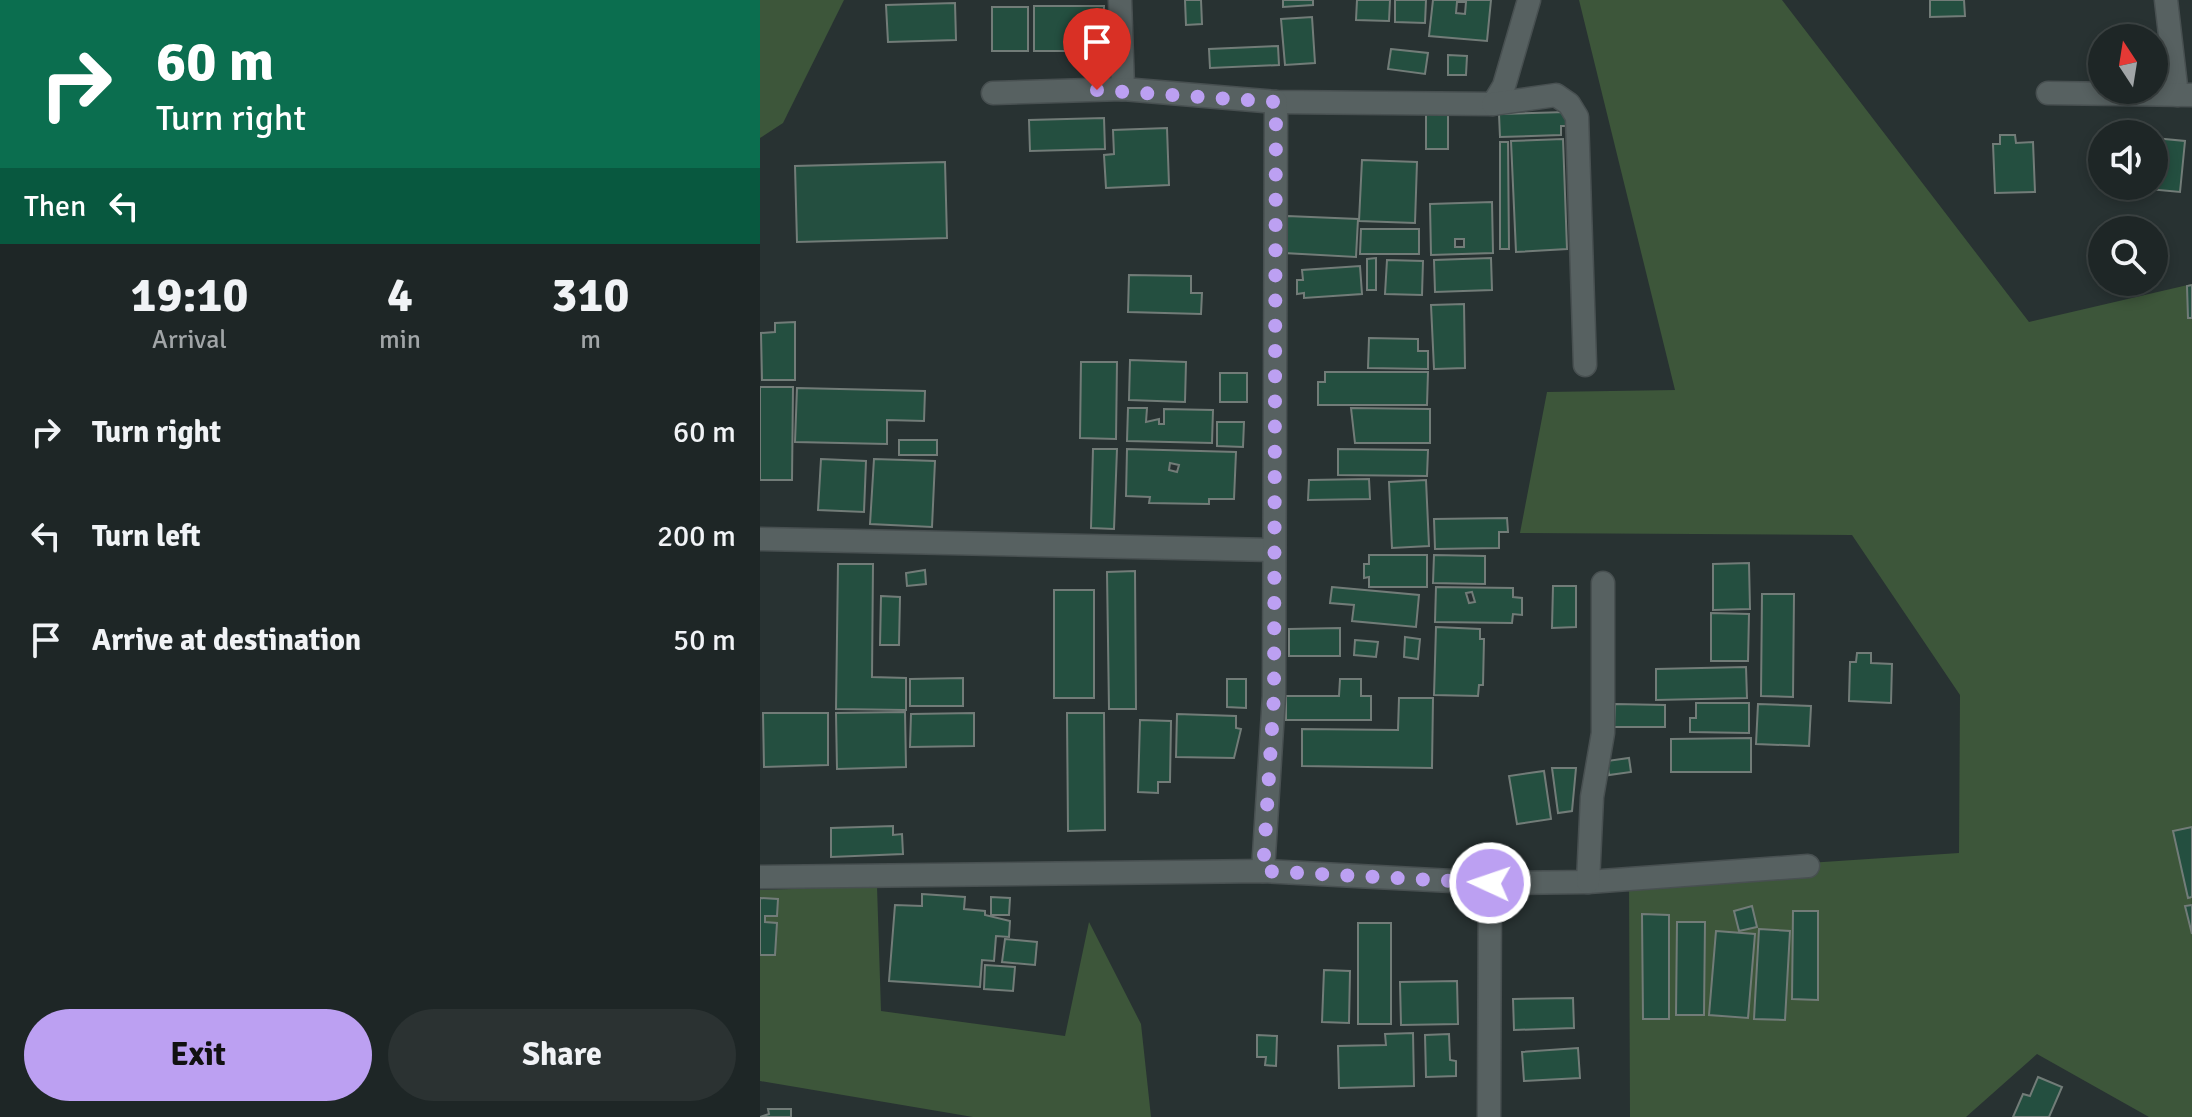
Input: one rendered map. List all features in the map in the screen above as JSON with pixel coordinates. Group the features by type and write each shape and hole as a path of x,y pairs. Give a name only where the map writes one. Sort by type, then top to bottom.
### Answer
{"street":[{"path":"1120,0 1123,89"},
{"path":"1493,104 1504,86 1529,0"},
{"path":"2048,93 2185,95 2166,0"},
{"path":"993,93 1123,89 1276,102 1493,104 1556,95 1569,104 1577,117 1585,365"},
{"path":"1263,871 1274,696 1276,102"},
{"path":"760,539 1274,550"},
{"path":"1588,882 1592,797 1603,733 1603,583"},
{"path":"760,877 1263,871 1490,883 1588,882 1808,866"},
{"path":"1489,1117 1490,883"}],"green space":[{"path":"760,0 844,0 783,123 760,138"},
{"path":"1579,0 1782,0 2029,322 2141,296 2168,296 2168,290 2192,284 2192,1117 2149,1117 2037,1054 1966,1117 1630,1117 1629,875 1959,853 1960,695 1852,535 1520,533 1547,392 1675,390"},
{"path":"877,886 881,1011 1065,1036 1089,922 1141,1024 1151,1117 973,1117 760,1081 760,890"}],"building":[{"path":"1185,0 1201,0 1202,24 1186,25"},
{"path":"1283,0 1313,0 1313,5 1283,7"},
{"path":"1357,0 1390,0 1389,21 1356,20"},
{"path":"1395,0 1426,0 1425,23 1395,22"},
{"path":"1433,0 1491,0 1487,41 1429,36","holes":["1457,2 1466,2 1465,14 1456,13"]},
{"path":"1930,0 1964,0 1965,16 1930,17"},
{"path":"955,3 956,40 888,42 886,5"},
{"path":"1034,6 1104,6 1103,51 1034,51"},
{"path":"992,7 1028,7 1028,51 992,51"},
{"path":"1312,17 1315,63 1285,65 1281,19"},
{"path":"1278,46 1279,65 1210,68 1209,49"},
{"path":"1391,49 1428,53 1425,74 1388,69"},
{"path":"1448,55 1467,56 1466,75 1448,75"},
{"path":"1426,106 1448,106 1448,149 1426,149"},
{"path":"1566,112 1567,126 1561,126 1561,135 1500,137 1499,114"},
{"path":"1104,118 1105,149 1030,151 1029,120"},
{"path":"1167,128 1169,185 1106,188 1104,155 1114,154 1113,130"},
{"path":"2000,135 2015,135 2016,143 2033,142 2035,192 1995,193 1993,144 2000,144"},
{"path":"1563,139 1567,249 1516,252 1511,141"},
{"path":"2168,139 2185,141 2180,192 2168,191"},
{"path":"1500,142 1508,142 1509,249 1500,249"},
{"path":"1362,160 1417,162 1415,223 1359,221"},
{"path":"945,162 947,238 797,242 795,166"},
{"path":"1492,202 1493,253 1431,255 1430,204","holes":["1455,239 1464,239 1464,247 1455,247"]},
{"path":"1287,216 1358,219 1356,257 1284,253"},
{"path":"1361,229 1419,229 1419,254 1360,254"},
{"path":"1376,258 1376,290 1367,290 1367,259"},
{"path":"1491,258 1492,290 1435,292 1434,260"},
{"path":"1387,260 1423,261 1422,295 1385,294"},
{"path":"1360,266 1362,294 1304,298 1304,293 1297,294 1297,280 1303,280 1302,270"},
{"path":"1129,275 1191,276 1191,293 1202,293 1201,314 1128,312"},
{"path":"2192,285 2192,318 2188,318 2187,286"},
{"path":"1464,304 1465,368 1434,369 1431,305"},
{"path":"795,322 795,380 762,380 761,333 775,332 775,323"},
{"path":"1369,338 1418,339 1418,351 1428,351 1428,369 1368,368"},
{"path":"1130,360 1186,362 1185,402 1129,400"},
{"path":"1081,362 1117,362 1116,439 1080,438"},
{"path":"1325,372 1428,372 1427,405 1318,405 1318,382 1325,382"},
{"path":"1220,373 1247,373 1247,402 1220,402"},
{"path":"760,387 793,387 792,480 760,480"},
{"path":"797,388 925,391 924,421 887,420 887,444 795,442"},
{"path":"1128,408 1147,408 1146,422 1159,419 1159,424 1164,424 1164,409 1213,410 1212,443 1127,441"},
{"path":"1351,408 1430,409 1430,443 1355,443"},
{"path":"1217,422 1244,422 1243,447 1217,446"},
{"path":"899,440 937,440 937,455 899,455"},
{"path":"1093,449 1117,449 1114,529 1091,528"},
{"path":"1127,449 1236,452 1234,499 1209,499 1209,504 1149,503 1150,497 1126,496","holes":["1170,463 1179,465 1177,472 1169,470"]},
{"path":"1338,449 1428,450 1427,476 1338,475"},
{"path":"821,459 866,461 864,512 818,510"},
{"path":"874,459 935,461 932,527 870,524"},
{"path":"1369,479 1370,499 1308,500 1309,480"},
{"path":"1426,480 1429,546 1392,548 1389,482"},
{"path":"1507,518 1508,532 1499,532 1499,548 1435,549 1434,519"},
{"path":"1369,555 1427,555 1427,587 1369,587 1369,577 1364,578 1364,564 1369,564"},
{"path":"1434,555 1485,556 1485,584 1433,583"},
{"path":"1749,563 1750,609 1713,610 1713,564"},
{"path":"838,564 873,564 872,677 906,678 906,710 836,709"},
{"path":"925,570 926,584 907,586 906,573"},
{"path":"1135,571 1136,709 1109,709 1107,572"},
{"path":"1553,586 1576,586 1576,627 1552,628"},
{"path":"1332,587 1419,595 1416,627 1352,621 1354,605 1330,603"},
{"path":"1436,587 1513,588 1513,597 1522,598 1522,615 1513,614 1512,623 1435,622","holes":["1472,592 1475,602 1469,603 1466,593"]},
{"path":"1054,590 1094,590 1094,698 1054,698"},
{"path":"1762,594 1794,594 1793,697 1761,696"},
{"path":"881,596 900,597 899,645 880,645"},
{"path":"1711,613 1749,614 1748,661 1711,661"},
{"path":"1436,627 1480,629 1480,639 1484,639 1483,685 1479,685 1478,696 1434,695"},
{"path":"1340,628 1340,656 1289,656 1289,629"},
{"path":"1405,637 1420,639 1418,659 1404,657"},
{"path":"1355,640 1378,642 1376,657 1354,655"},
{"path":"1857,653 1871,653 1871,663 1892,664 1891,703 1849,701 1850,662 1856,662"},
{"path":"1746,667 1747,698 1656,700 1656,669"},
{"path":"963,678 963,706 910,706 910,679"},
{"path":"1227,679 1246,679 1246,708 1227,707"},
{"path":"1340,679 1361,679 1361,696 1371,696 1371,720 1286,720 1286,696 1339,696"},
{"path":"1399,698 1433,698 1432,768 1302,766 1302,729 1398,730"},
{"path":"1696,703 1749,703 1749,733 1690,732 1690,718 1696,718"},
{"path":"1615,704 1665,705 1665,727 1614,727"},
{"path":"1758,704 1811,706 1809,746 1756,744"},
{"path":"905,712 906,767 837,769 836,713"},
{"path":"763,713 828,713 828,765 764,767"},
{"path":"974,713 974,746 910,747 911,714"},
{"path":"1067,713 1104,713 1105,830 1068,831"},
{"path":"1177,714 1236,716 1236,728 1241,729 1234,758 1176,757"},
{"path":"1140,720 1171,721 1170,782 1158,782 1158,793 1138,792"},
{"path":"1751,738 1751,772 1671,772 1671,739"},
{"path":"1629,758 1631,772 1609,775 1607,761"},
{"path":"1552,768 1576,768 1572,811 1558,813"},
{"path":"1544,771 1551,819 1517,824 1509,776"},
{"path":"893,826 893,835 902,834 903,854 831,857 831,828"},
{"path":"2192,827 2192,897 2188,898 2173,831"},
{"path":"922,894 965,897 964,909 985,911 985,915 1010,921 1009,937 996,936 994,961 982,960 980,987 889,981 895,905 922,906"},
{"path":"991,897 1010,898 1009,915 991,915"},
{"path":"760,898 778,899 777,916 765,916 765,922 777,923 775,955 760,955"},
{"path":"2192,905 2192,934 2185,906"},
{"path":"1752,906 1757,927 1739,931 1734,911"},
{"path":"1793,911 1818,911 1818,1000 1792,999"},
{"path":"1642,914 1669,915 1669,1019 1643,1019"},
{"path":"1677,922 1705,922 1704,1015 1676,1015"},
{"path":"1358,923 1391,923 1391,1024 1358,1024"},
{"path":"1759,929 1790,931 1785,1020 1754,1019"},
{"path":"1716,931 1755,934 1748,1018 1709,1015"},
{"path":"1005,939 1037,942 1035,965 1002,962"},
{"path":"985,965 1015,967 1013,991 984,989"},
{"path":"1324,970 1350,971 1349,1023 1322,1022"},
{"path":"1457,981 1458,1024 1401,1025 1400,982"},
{"path":"1573,998 1574,1028 1514,1030 1513,999"},
{"path":"1413,1033 1414,1086 1339,1088 1338,1046 1386,1045 1385,1034"},
{"path":"1449,1034 1450,1060 1456,1061 1456,1076 1426,1077 1425,1035"},
{"path":"1257,1035 1277,1036 1276,1066 1265,1065 1266,1057 1257,1057"},
{"path":"1578,1048 1580,1078 1524,1081 1522,1052"},
{"path":"2038,1077 2062,1087 2049,1117 2013,1117 2023,1094 2030,1096"},
{"path":"768,1109 791,1109 791,1117 760,1117 769,1114"}],"route":[{"path":"1097,90 1123,89 1170,96 1276,102 1273,269 1274,696 1263,871 1490,883"}]}
